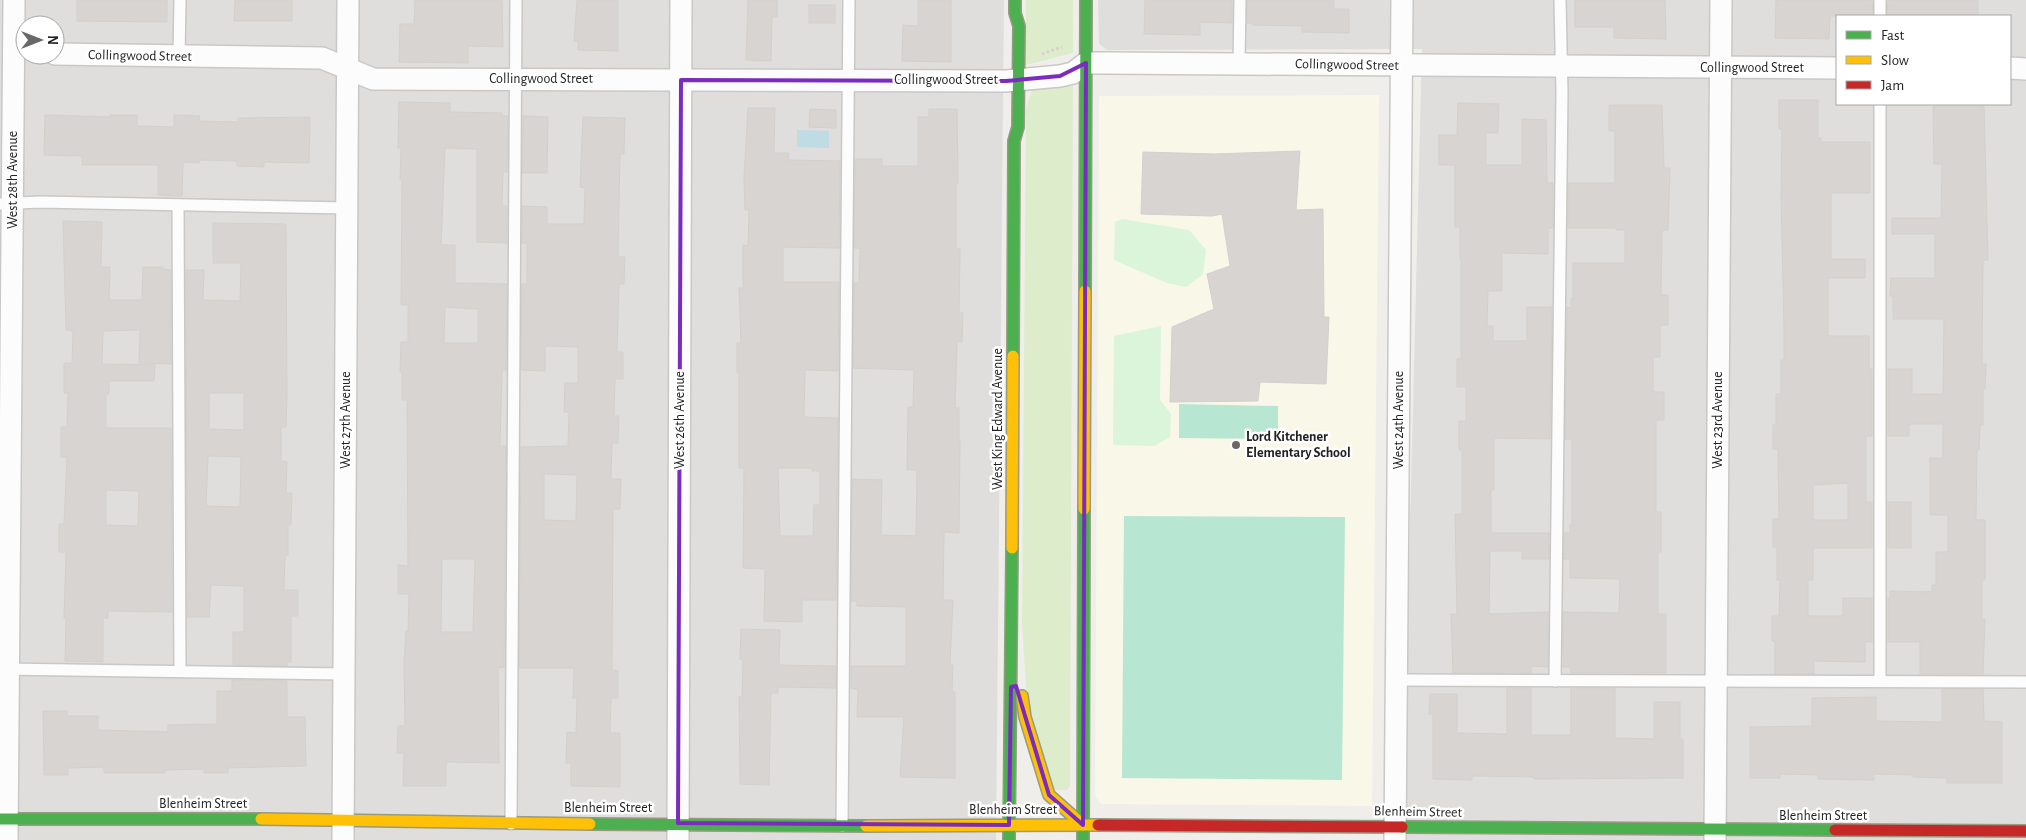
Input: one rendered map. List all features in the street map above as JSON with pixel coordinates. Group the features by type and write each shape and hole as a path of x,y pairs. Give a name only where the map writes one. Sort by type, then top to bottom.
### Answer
{"street":[{"name":"West 28th Avenue","path":"7,840 4,819 6,204 14,0"},
{"name":"West 27th Avenue","path":"344,830 348,0"},
{"name":"West 26th Avenue","path":"678,831 681,0"},
{"name":"West King Edward Avenue","path":"1009,840 1012,636 1014,141 1018,127 1019,26 1015,13 1015,0"},
{"path":"1083,840 1086,0"},
{"name":"West 24th Avenue","path":"1395,833 1402,0"},
{"name":"West 23rd Avenue","path":"1715,835 1721,0"},
{"name":"Collingwood Street","path":"65,54 322,58 373,79 1018,80 1073,73 1086,63 1836,68"},
{"path":"2011,68 2026,68"},
{"path":"1012,636 1025,717 1046,788 1049,794 1083,825"},
{"name":"Blenheim Street","path":"4,819 344,830 511,824 678,831 842,826 1009,825 1083,825 1395,833 1715,835 2026,831"},
{"path":"1009,825 1023,835"}],"lane":[{"path":"179,57 180,0"},
{"path":"511,824 516,0"},
{"path":"842,826 849,0"},
{"path":"1239,63 1240,0"},
{"path":"1555,681 1560,0"},
{"path":"1880,0 1880,15"},
{"path":"1880,105 1880,681"},
{"path":"6,204 39,202 347,208"},
{"path":"178,204 180,670"},
{"path":"4,669 180,670 345,674"},
{"path":"1397,680 2026,682"}],"path":[{"path":"1039,55 1064,45"}],"highlighted area":[{"path":"1086,63 1083,825 1049,795 1016,686 1011,687 1009,825 678,823 681,80 1006,81 1060,76"}],"shaded area":[{"path":"0,0 1004,0 996,840 0,840"},
{"path":"1098,0 2026,0 2026,840 1402,840 1422,49 1107,50 1099,44"},
{"name":"Lord Kitchener Elementary School","path":"1379,95 1372,806 1101,804 1095,795 1099,96"}],"green space":[{"path":"1026,0 1073,0 1073,53 1026,65"},
{"path":"1073,81 1070,786 1067,790 1055,790 1027,704 1022,623 1026,109 1032,90 1037,85"},
{"path":"1122,219 1189,230 1206,250 1203,274 1186,287 1167,283 1114,260 1115,222"},
{"path":"1161,326 1160,400 1171,414 1170,437 1154,446 1113,445 1114,336"},
{"path":"1179,404 1278,406 1278,439 1179,438"},
{"path":"1124,516 1345,517 1342,780 1122,778"}],"water":[{"path":"797,130 829,131 829,148 797,147"}],"building":[{"path":"77,0 167,0 167,22 77,21"},
{"path":"235,0 292,0 292,21 234,21"},
{"path":"415,0 502,0 503,47 468,46 468,63 399,62 400,24 414,24"},
{"path":"577,0 618,0 618,51 578,50 578,41 574,41"},
{"path":"748,0 777,0 777,17 772,17 771,61 746,60"},
{"path":"918,0 951,0 951,62 902,61 903,25 918,26"},
{"path":"1145,0 1232,0 1232,23 1200,22 1200,35 1144,34"},
{"path":"1247,0 1334,0 1334,9 1349,9 1349,33 1302,32 1302,26 1253,25 1253,23 1247,23"},
{"path":"1575,0 1665,0 1666,39 1614,38 1614,27 1575,27"},
{"path":"1776,0 1872,0 1873,15 1830,16 1829,39 1775,38"},
{"path":"1888,0 1978,0 1978,15 1887,15"},
{"path":"809,5 835,5 835,23 809,23"},
{"path":"1779,100 1818,100 1818,138 1821,138 1821,142 1870,142 1870,193 1831,193 1831,259 1865,259 1865,278 1828,278 1828,336 1869,336 1869,369 1872,369 1872,436 1866,436 1866,502 1872,502 1872,548 1813,548 1813,580 1808,580 1808,616 1843,616 1843,598 1872,598 1872,642 1865,642 1865,662 1814,661 1814,674 1775,674 1775,641 1772,641 1772,616 1779,616 1780,580 1777,580 1777,547 1773,547 1773,519 1779,519 1778,449 1773,449 1773,425 1776,425 1776,394 1781,394 1781,360 1784,360 1781,195 1782,129 1779,129","holes":["1848,483 1848,520 1813,520 1813,485"]},
{"path":"399,102 450,103 450,112 502,113 502,116 508,116 507,172 503,172 502,206 507,206 507,243 477,242 477,149 445,148 441,245 455,245 455,283 507,284 506,370 502,370 500,446 506,446 504,667 498,668 499,763 446,762 446,786 403,786 404,753 397,753 398,726 405,726 404,661 406,631 408,631 409,594 398,594 398,565 408,566 407,400 402,400 402,372 400,372 401,342 408,342 408,305 401,305 402,179 400,179 401,148 398,148","holes":["445,307 478,309 478,343 444,343","442,559 475,559 473,632 441,632"]},
{"path":"1458,103 1499,104 1498,133 1486,133 1486,165 1522,165 1522,119 1546,120 1547,183 1553,183 1553,228 1548,228 1548,254 1502,253 1502,291 1488,291 1487,326 1493,326 1493,341 1527,341 1527,307 1552,307 1550,439 1494,438 1494,490 1491,490 1491,533 1549,533 1549,559 1522,559 1522,551 1490,551 1489,614 1548,612 1548,667 1531,666 1531,673 1453,673 1451,614 1457,614 1455,514 1462,514 1462,450 1459,450 1459,421 1466,421 1466,387 1457,387 1457,359 1461,359 1461,259 1460,227 1455,227 1455,165 1439,165 1439,135 1457,135"},
{"path":"1609,105 1662,105 1664,168 1670,168 1668,230 1662,230 1661,295 1668,295 1668,325 1660,325 1660,357 1653,357 1653,392 1664,392 1664,420 1656,420 1656,512 1661,512 1661,552 1658,552 1658,614 1666,614 1666,673 1571,673 1570,667 1563,667 1563,612 1619,613 1620,579 1570,578 1570,559 1564,559 1564,533 1570,533 1570,525 1572,525 1572,439 1565,439 1567,307 1571,308 1571,298 1573,298 1573,263 1625,263 1625,230 1616,230 1616,228 1568,228 1568,183 1615,183 1615,131 1609,131"},
{"path":"1933,106 1984,106 1988,260 1983,260 1982,364 1986,364 1985,389 1983,389 1983,425 1980,425 1979,450 1977,450 1976,520 1985,520 1985,580 1982,580 1982,619 1985,619 1983,674 1920,674 1920,642 1888,642 1888,598 1890,598 1890,591 1932,592 1932,585 1936,585 1936,552 1948,552 1948,515 1930,515 1930,458 1943,458 1943,424 1909,424 1909,436 1888,436 1888,369 1912,369 1912,394 1943,394 1944,319 1893,319 1893,296 1890,296 1891,278 1935,278 1935,234 1892,234 1892,218 1941,218 1942,164 1934,164"},
{"path":"748,108 775,108 774,153 789,153 788,160 840,161 839,248 783,247 783,282 839,282 838,371 805,370 804,417 838,418 836,600 802,600 802,622 764,621 765,569 743,568 744,468 739,468 739,373 737,373 737,343 741,343 739,288 743,288 743,245 748,246 749,210 745,210 744,178","holes":["778,468 812,468 812,471 820,471 820,505 814,505 813,536 780,536"]},
{"path":"810,109 836,110 836,128 809,127"},
{"path":"929,109 957,109 958,184 956,184 956,249 960,249 959,313 963,313 962,342 957,342 955,408 959,408 959,533 944,532 943,600 953,600 950,665 953,665 952,692 955,692 955,778 900,777 904,717 857,717 858,690 851,688 851,666 906,666 906,607 857,606 857,601 851,601 852,479 882,480 881,535 916,536 917,470 907,470 908,407 913,407 914,370 853,368 854,283 859,283 860,248 854,248 855,161 856,159 882,159 882,166 918,166 918,117 929,117"},
{"path":"45,115 110,117 110,115 137,115 137,126 174,127 174,115 200,116 199,121 238,122 238,118 310,117 309,163 264,162 264,167 237,166 237,161 199,160 199,163 183,162 182,196 158,195 158,165 82,165 82,156 44,155"},
{"path":"523,116 548,117 547,173 522,173"},
{"path":"583,117 625,118 624,154 620,154 618,257 625,257 624,284 619,284 617,352 623,352 623,379 615,379 614,416 619,416 618,443 612,443 611,479 621,479 620,509 613,509 612,670 618,671 618,698 611,698 610,733 620,733 620,787 571,786 571,763 566,763 567,732 576,733 577,698 573,698 574,668 519,668 521,447 568,446 569,412 564,412 565,383 578,383 578,347 545,346 545,371 521,370 522,284 527,284 527,243 522,243 522,206 547,207 547,224 584,224 585,188 580,187","holes":["544,474 577,475 576,521 544,520"]},
{"path":"1300,151 1296,210 1323,209 1324,317 1329,317 1326,384 1260,382 1258,401 1170,402 1172,327 1214,309 1207,274 1230,266 1222,214 1212,216 1141,214 1143,152 1214,154"},
{"path":"63,221 102,222 101,267 110,267 109,300 142,300 143,267 163,267 163,269 171,270 171,364 139,363 140,330 103,331 102,364 155,365 154,381 109,381 109,394 106,394 106,428 171,428 172,612 108,611 108,618 103,618 103,662 65,661 66,552 59,552 59,524 64,524 67,457 61,457 61,427 67,427 68,393 64,393 64,363 72,363 73,331 66,330","holes":["106,490 139,491 138,526 106,525"]},
{"path":"213,223 286,224 287,394 286,427 281,427 281,461 287,462 286,493 292,493 291,525 288,525 288,555 285,555 284,590 298,590 298,616 291,616 291,662 287,662 287,666 233,665 233,632 244,632 244,586 211,585 209,617 187,617 186,270 204,270 203,300 240,301 241,263 213,263","holes":["209,393 244,393 244,430 209,429","208,456 241,457 240,507 206,506"]},
{"path":"1888,502 1911,502 1911,548 1888,548"},
{"path":"741,629 780,630 779,665 836,666 836,688 778,687 778,693 771,693 769,785 740,784 739,697 742,697 743,660 740,659"},
{"path":"232,680 287,681 287,717 305,717 306,766 228,768 228,773 204,773 204,769 165,770 165,773 104,773 104,767 68,768 68,775 44,775 43,711 67,711 67,716 98,716 98,730 168,732 168,725 217,724 217,691 232,691"},
{"path":"1507,688 1531,688 1531,735 1571,735 1571,688 1615,688 1615,738 1654,739 1654,702 1680,702 1680,739 1683,739 1683,778 1534,779 1534,777 1472,776 1472,780 1433,779 1433,714 1429,714 1430,694 1457,694 1457,733 1507,734"},
{"path":"1942,689 1983,689 1984,721 2002,722 2002,783 1947,783 1947,778 1874,774 1874,780 1818,779 1818,775 1780,774 1780,778 1750,778 1750,727 1812,726 1812,698 1876,697 1876,721 1942,722"}],"traffic: fast":[{"path":"1013,356 1014,141 1018,127 1019,26 1015,13 1015,0"},
{"path":"1085,291 1086,0"},
{"path":"1083,840 1084,509"},
{"path":"1009,840 1012,548"},
{"path":"0,819 261,819"},
{"path":"590,824 866,826"},
{"path":"1402,827 1835,830"}],"traffic: slow":[{"path":"1084,509 1085,291"},
{"path":"1012,548 1013,356"},
{"path":"1022,696 1025,717 1049,795 1083,825"},
{"path":"261,819 590,824"},
{"path":"866,826 1098,825"}],"traffic: jam":[{"path":"1098,825 1402,827"},
{"path":"1835,830 2026,831"}],"place":[{"name":"Lord Kitchener Elementary School","path":"1236,445"}]}
